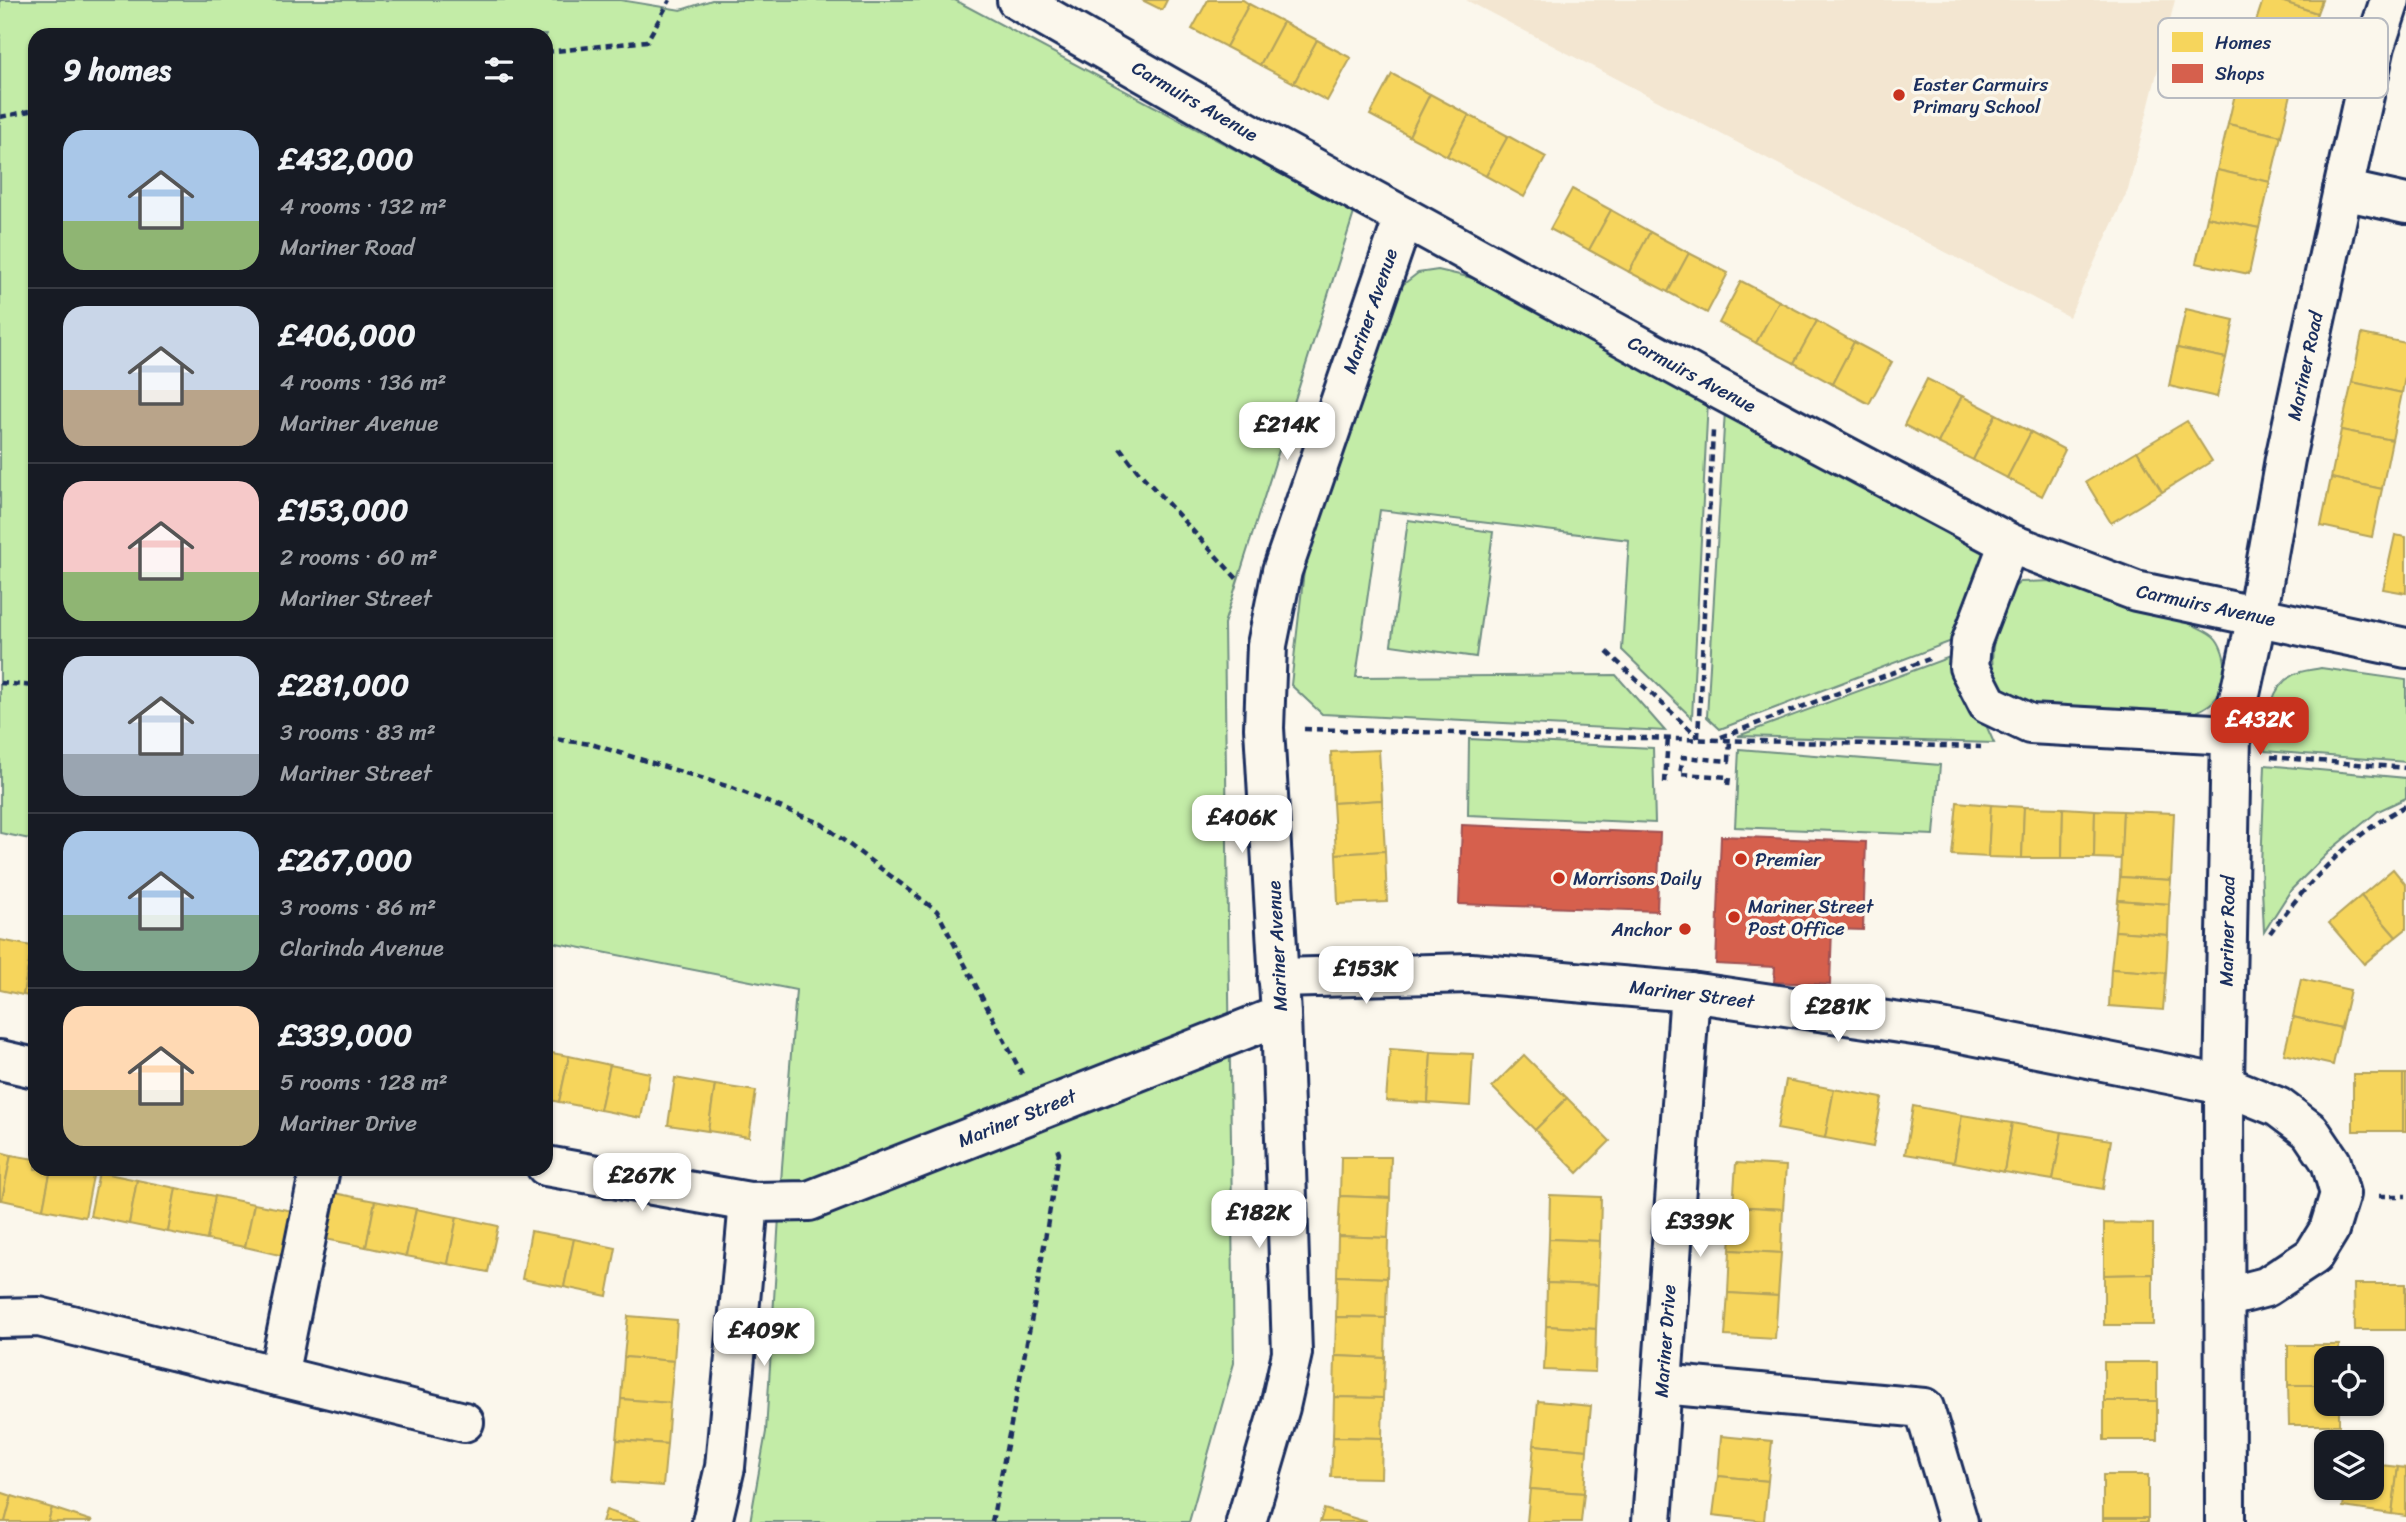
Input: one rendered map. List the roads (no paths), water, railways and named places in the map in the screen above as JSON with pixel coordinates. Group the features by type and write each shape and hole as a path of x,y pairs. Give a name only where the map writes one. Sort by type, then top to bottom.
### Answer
{"street":[{"name":"Carmuirs Avenue","path":"1017,0 1404,217 1715,387 2010,543 2136,592 2406,648"},
{"name":"Mariner Road","path":"2384,18 2390,0"},
{"name":"Mariner Road","path":"2225,1522 2224,1085 2230,744 2257,616 2285,459 2363,98"},
{"path":"2343,190 2406,204"},
{"name":"Mariner Avenue","path":"1246,1522 1280,1407 1292,1353 1280,996 1265,728 1267,645 1282,571 1404,217"},
{"path":"2010,543 1971,643 1969,667 1988,704 2030,724 2230,744"},
{"name":"Mariner Street","path":"553,1168 749,1202 809,1201 1040,1108 1280,996 1471,973 1690,992 1941,1029 2224,1085"},
{"name":"Mariner Drive","path":"1651,1522 1690,992"},
{"path":"0,1060 28,1066"},
{"path":"2224,1085 2278,1107 2309,1131 2331,1162 2340,1194 2329,1230 2313,1256 2266,1287 2224,1298"},
{"path":"278,1377 319,1176"},
{"path":"712,1522 725,1467 749,1202"},
{"path":"0,1318 39,1317 464,1422"},
{"path":"1661,1384 1924,1408 1958,1522"}],"place":[{"name":"Easter Carmuirs Primary School","path":"1899,95"},
{"name":"Premier","path":"1741,859"},
{"name":"Morrisons Daily","path":"1559,878"},
{"name":"Mariner Street Post Office","path":"1734,917"},
{"name":"Anchor","path":"1685,929"}]}
